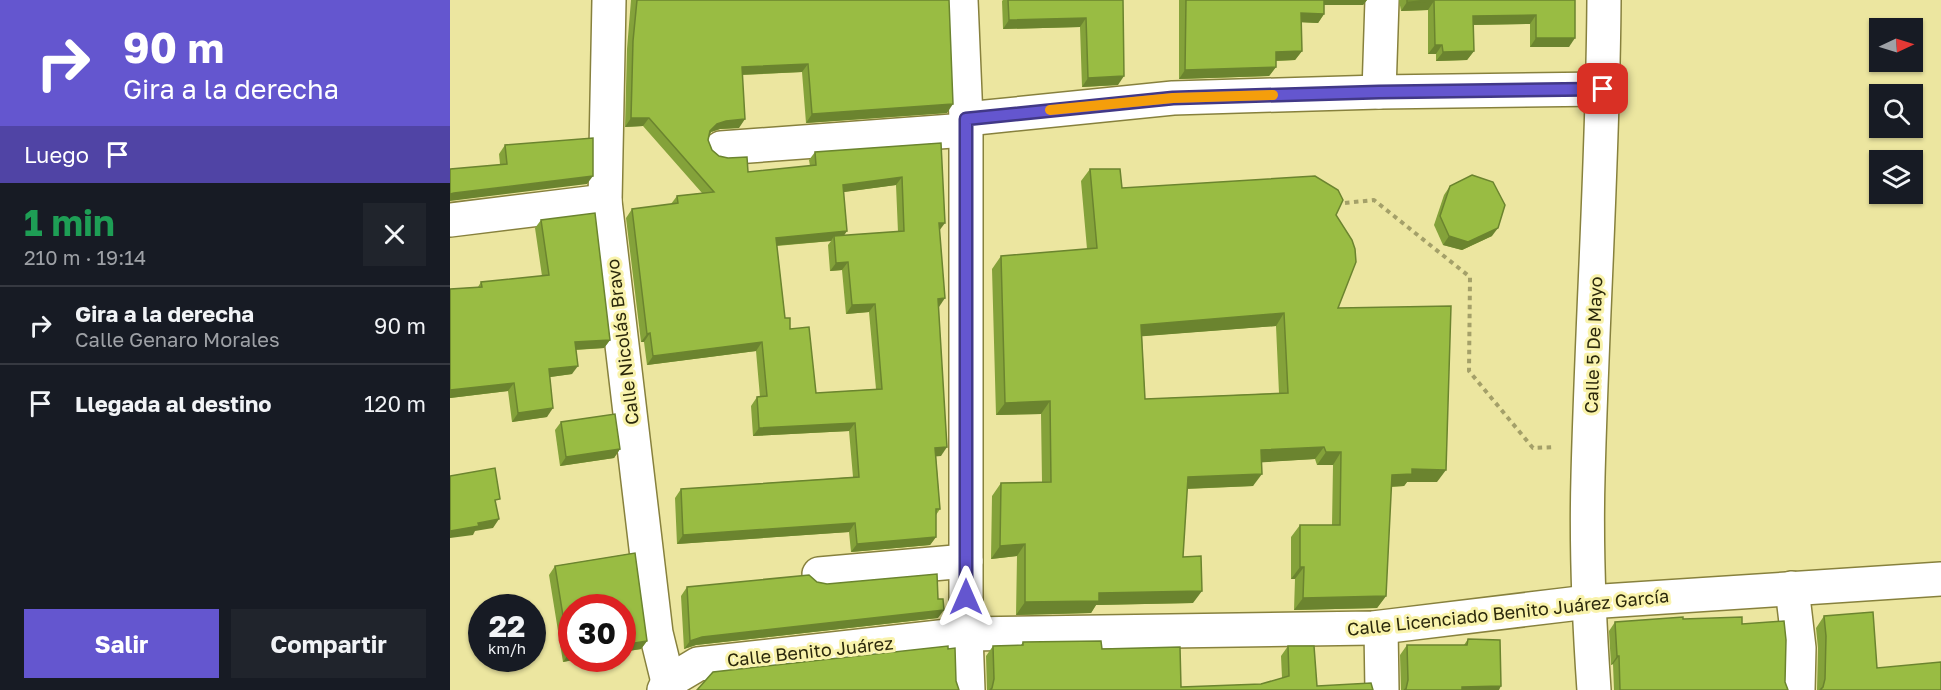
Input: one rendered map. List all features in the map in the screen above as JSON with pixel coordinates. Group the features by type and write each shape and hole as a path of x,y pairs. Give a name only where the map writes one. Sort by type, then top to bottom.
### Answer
{"street":[{"name":"Calle Nicolás Bravo","path":"609,0 605,201 656,633 666,686"},
{"path":"961,0 966,124 966,634 968,690"},
{"path":"1379,92 1382,0"},
{"name":"Calle 5 De Mayo","path":"1594,690 1588,602 1589,446 1603,89 1604,0"},
{"path":"721,148 966,124 1173,98 1603,89"},
{"path":"450,220 605,201"},
{"path":"819,574 966,561"},
{"name":"Calle Licenciado Benito Juárez García","path":"966,634 1381,627 1588,602 1941,579"},
{"path":"1792,588 1799,648 1798,690"},
{"path":"1381,627 1382,690"},
{"name":"Calle Benito Juárez","path":"666,686 698,664 966,634"}],"path":[{"path":"1345,203 1374,200 1470,277 1469,371 1533,448 1589,446"}],"building":[{"path":"637,0 949,0 953,104 812,114 808,64 742,67 745,119 717,124 710,131 708,140 712,150 719,156 747,157 748,172 816,165 815,152 941,143 945,223 939,223 945,298 938,299 947,447 935,448 940,509 936,509 936,537 857,544 855,523 683,535 681,489 859,477 855,423 759,428 757,397 767,396 762,342 653,356 650,333 647,334 632,209 678,203 677,196 714,192 649,118 631,118 633,41","holes":["902,177 904,231 834,236 836,263 848,262 852,305 875,304 882,389 816,393 809,327 790,329 790,318 785,318 776,238 847,231 843,185"]},
{"path":"1008,0 1123,0 1124,76 1088,78 1086,18 1009,20"},
{"path":"1186,0 1324,0 1324,14 1301,13 1302,51 1276,52 1276,67 1185,70"},
{"path":"1407,0 1575,0 1575,38 1536,38 1536,15 1473,16 1474,51 1443,52 1442,45 1435,45 1434,1 1407,2"},
{"path":"593,138 593,176 450,194 450,169 507,164 505,145"},
{"path":"1090,169 1120,169 1122,188 1315,176 1338,190 1343,200 1336,215 1355,249 1356,262 1338,308 1451,306 1446,470 1412,469 1412,474 1392,475 1386,596 1303,598 1304,567 1300,567 1300,525 1340,525 1341,452 1326,452 1324,447 1261,450 1262,474 1188,477 1183,557 1201,556 1202,591 1099,593 1099,601 1025,602 1025,544 1000,546 1001,483 1051,482 1050,401 1005,403 1001,256 1097,248","holes":["1284,313 1288,393 1145,399 1141,325"]},
{"path":"1472,175 1493,182 1505,205 1498,228 1468,242 1449,236 1440,216 1450,186"},
{"path":"595,213 610,340 575,342 578,366 549,369 553,408 518,413 514,383 450,390 450,289 482,287 481,282 549,275 541,220"},
{"path":"615,414 620,449 566,457 561,422"},
{"path":"495,468 500,499 495,500 499,519 478,523 479,526 450,531 450,476"},
{"path":"635,553 647,641 636,643 636,594 560,594 555,566"},
{"path":"937,574 938,599 943,599 944,610 702,637 690,641 687,587 809,575 817,582 827,584"},
{"path":"1873,612 1877,668 1941,662 1941,690 1820,690 1825,679 1824,616"},
{"path":"1683,617 1683,619 1742,617 1742,624 1784,621 1785,682 1788,690 1620,690 1615,622"},
{"path":"1468,639 1500,640 1501,686 1462,687 1462,690 1404,690 1408,680 1407,645 1467,645"},
{"path":"1101,641 1102,649 1180,647 1181,687 1261,684 1289,676 1288,646 1314,646 1317,686 1371,683 1373,690 990,690 994,679 993,646 1023,645 1023,642"},
{"path":"948,646 948,649 955,648 956,681 959,690 697,690 713,672"}],"slow traffic":[{"path":"1050,110 1173,98 1273,95"}],"route":[{"path":"966,597 966,119 1173,98 1603,89"}]}
